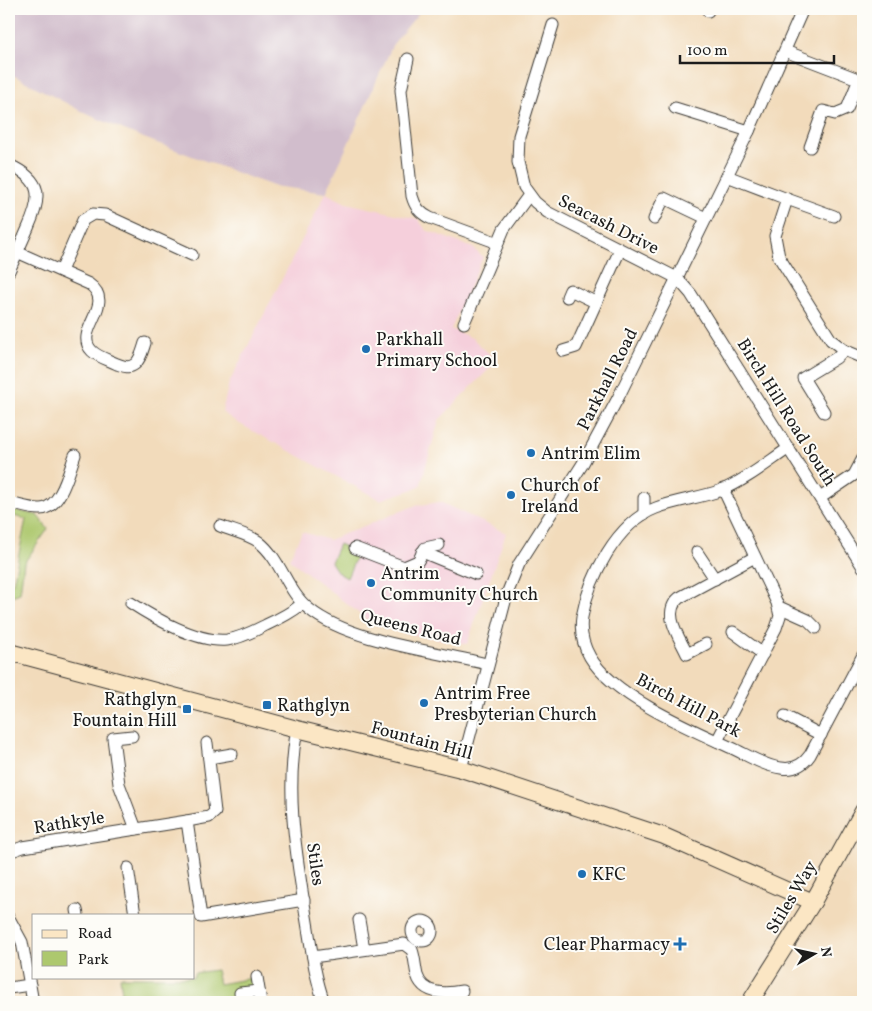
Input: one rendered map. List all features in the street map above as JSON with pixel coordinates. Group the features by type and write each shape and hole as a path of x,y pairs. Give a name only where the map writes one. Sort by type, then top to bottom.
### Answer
{"street":[{"name":"Parkhall Road","path":"461,768 487,664 507,594 519,564 582,465 618,398 749,131 803,9"},
{"name":"Seacash Drive","path":"553,25 518,141 519,168 523,184 529,195 547,212 676,278"},
{"path":"785,51 861,80 846,109 835,114 823,111 810,147"},
{"path":"408,59 401,90 411,186 416,205 421,213 430,218 498,243"},
{"path":"675,108 749,131"},
{"path":"9,165 30,177 38,196 36,210 9,271"},
{"path":"727,176 834,216"},
{"path":"464,323 507,224 529,195"},
{"path":"654,219 664,198 706,218"},
{"path":"787,199 775,236 777,254 828,335 844,350 863,358"},
{"path":"61,271 83,220 93,214 105,216 192,254"},
{"path":"563,351 576,347 620,250"},
{"path":"18,252 89,284 99,295 99,309 87,334 88,343 92,351 129,367 137,363 145,343"},
{"name":"Birch Hill Road South","path":"676,278 698,303 863,567"},
{"path":"567,297 570,290 595,302"},
{"path":"824,412 803,378 836,358 844,350"},
{"name":"Birch Hill Park","path":"790,448 723,489 674,502 644,514 617,538 601,565 590,589 582,618 584,646 596,665 616,684 655,710 762,762 788,768 794,767 806,760 863,655"},
{"path":"9,503 40,509 51,505 57,498 75,455"},
{"path":"820,498 854,475 863,458"},
{"path":"717,741 779,622 779,607 723,489"},
{"path":"644,498 644,514"},
{"name":"Queens Road","path":"220,526 261,544 302,604 328,620 364,635 487,664"},
{"path":"355,548 404,567 418,561 426,548 439,544"},
{"path":"422,552 476,574"},
{"path":"697,552 715,579"},
{"path":"706,644 688,654 673,625 672,612 677,600 755,557"},
{"path":"131,603 154,618 207,638 227,640 245,635 281,618 302,604"},
{"path":"779,607 808,620 816,628"},
{"path":"733,632 763,654"},
{"name":"Fountain Hill","path":"9,652 297,728 461,768 664,836 813,902"},
{"path":"785,716 821,734"},
{"name":"Stiles","path":"297,728 291,764 290,792 313,957 324,1002"},
{"path":"132,736 113,738 121,790 136,829"},
{"path":"207,743 209,758 232,754"},
{"name":"Rathkyle","path":"9,852 23,847 209,817 214,813 215,799 209,758"},
{"name":"Stiles Way","path":"750,1002 813,902 863,811"},
{"path":"187,821 198,918 304,900"},
{"path":"128,868 135,914"},
{"path":"9,918 22,942 33,1002"},
{"path":"359,920 364,949"},
{"path":"313,957 412,943 417,976 424,985 440,994 462,991"},
{"path":"240,993 260,997 257,978"},
{"path":"9,988 30,985"}],"shaded area":[{"path":"9,9 422,9 393,44 326,193 273,186 141,137 89,115 9,73"},
{"name":"Parkhall Primary School","path":"326,193 346,203 418,219 426,230 473,248 483,257 451,329 472,338 497,361 439,420 420,487 380,500 238,423 222,412 229,383"},
{"path":"440,502 506,533 467,644 393,631 369,621 289,559 302,532 329,540 414,506"}],"green space":[{"path":"9,509 37,515 48,529 24,563 20,593 9,597 9,582 13,583 26,519 9,515"},
{"path":"339,544 358,552 347,578 338,573 331,562"},
{"path":"216,970 219,984 252,978 253,983 249,987 249,997 256,1002 159,1002 158,997 123,1002 120,978 195,978 195,973"}],"place":[{"name":"Parkhall Primary School","path":"366,349"},
{"name":"Antrim Elim","path":"531,453"},
{"name":"Church of Ireland","path":"511,495"},
{"name":"Antrim Community Church","path":"371,583"},
{"name":"Antrim Free Presbyterian Church","path":"424,703"},
{"name":"Rathglyn","path":"267,705"},
{"name":"Rathglyn Fountain Hill","path":"187,709"},
{"name":"KFC","path":"582,874"},
{"name":"Clear Pharmacy","path":"680,944"}]}
